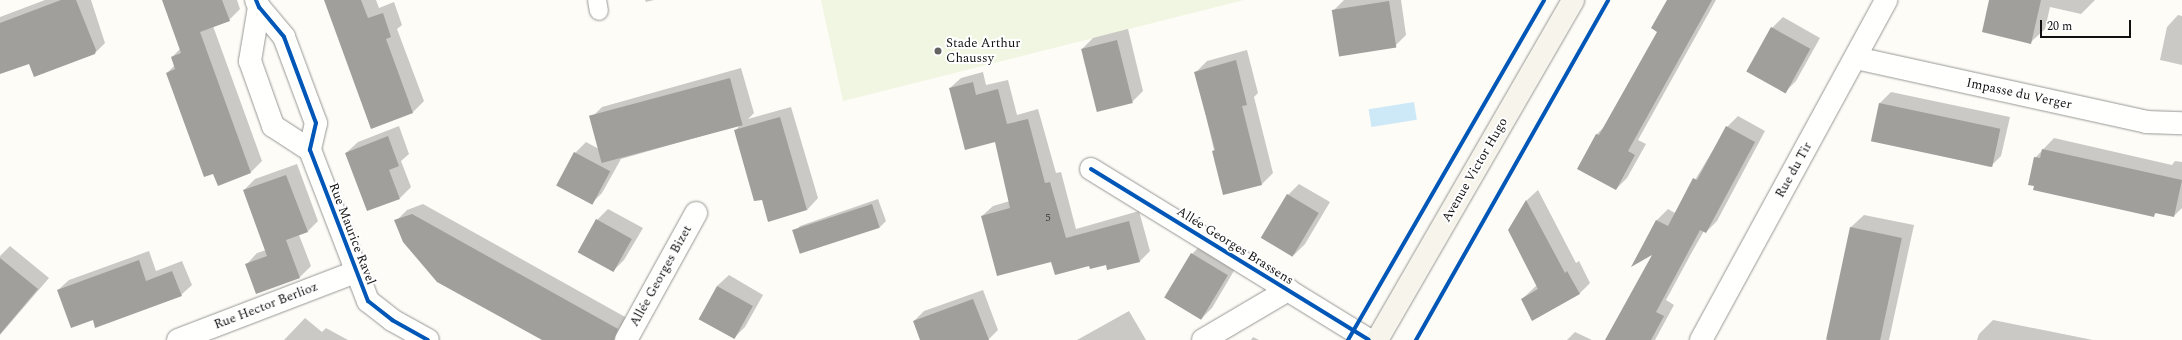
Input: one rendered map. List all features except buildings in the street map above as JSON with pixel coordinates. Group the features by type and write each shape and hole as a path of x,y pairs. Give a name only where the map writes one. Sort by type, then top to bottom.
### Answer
{"main road":[{"name":"Avenue Victor Hugo","path":"1377,340 1573,0"}],"street":[{"name":"Rue du Tir","path":"1701,340 1856,58 1886,0"},
{"path":"258,4 284,37 316,123 310,150 273,126 250,61 258,4"},
{"name":"Impasse du Verger","path":"1856,58 2146,122 2182,123"},
{"name":"Rue Maurice Ravel","path":"310,150 355,272 368,301 392,320 428,340"},
{"name":"Allée Georges Brassens","path":"1091,169 1369,340"},
{"name":"Allée Georges Bizet","path":"626,340 696,213"},
{"name":"Rue Hector Berlioz","path":"178,340 355,272"},
{"path":"1203,340 1288,290"}],"green space":[{"name":"Stade Arthur Chaussy","path":"821,0 1244,0 843,101"}],"water":[{"path":"1414,102 1417,120 1371,127 1369,109"}],"cycle path":[{"path":"256,0 259,7 284,37 316,123 310,150 368,301 392,320 428,340"},
{"path":"1348,340 1544,0"},
{"path":"1416,340 1608,0"},
{"path":"1091,169 1369,340"}],"place":[{"name":"Stade Arthur Chaussy","path":"938,51"}]}
